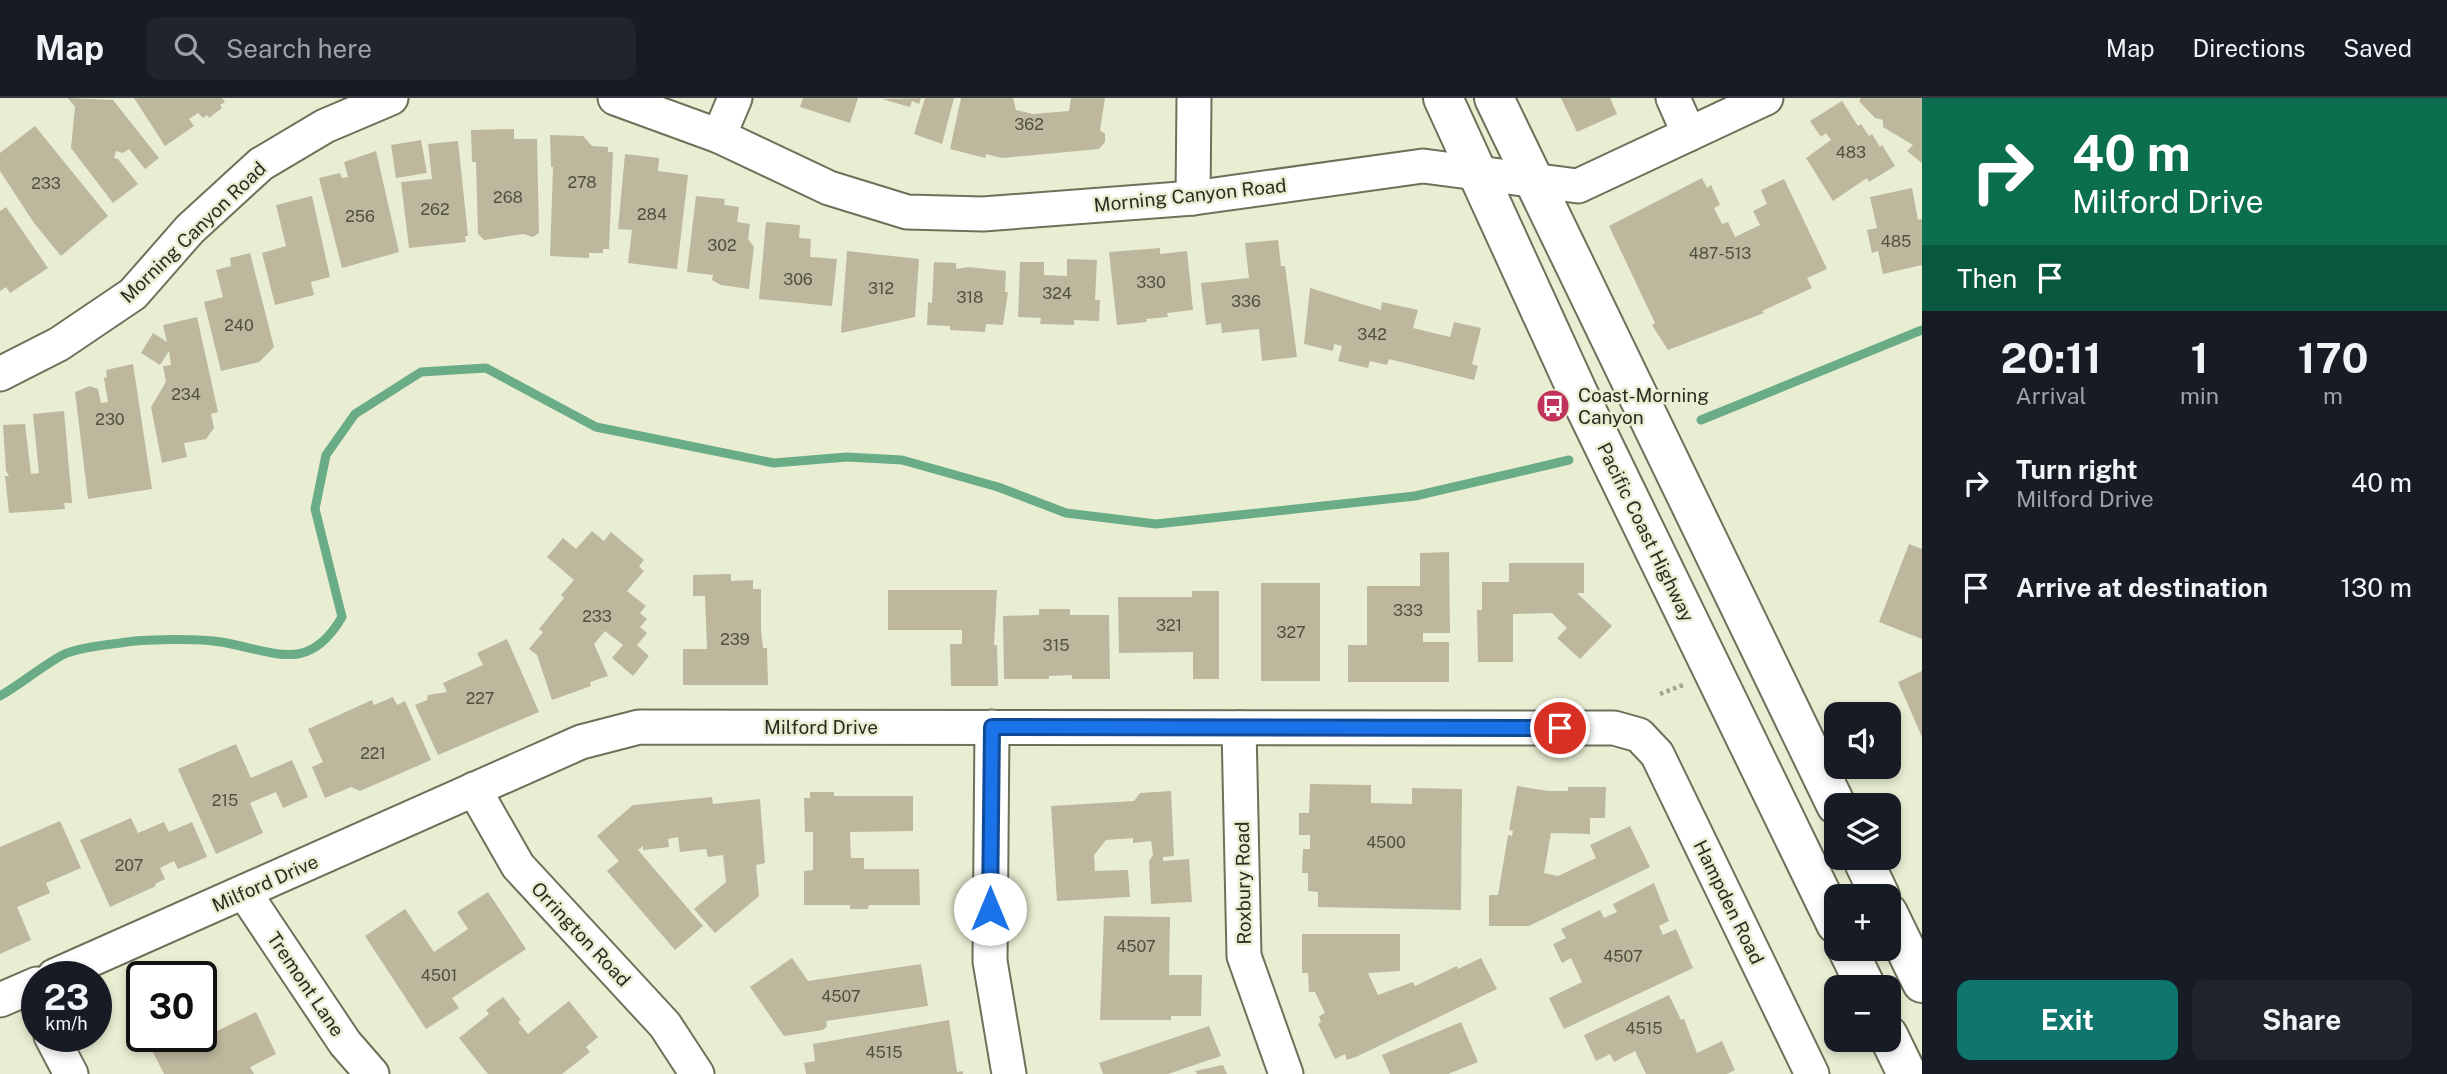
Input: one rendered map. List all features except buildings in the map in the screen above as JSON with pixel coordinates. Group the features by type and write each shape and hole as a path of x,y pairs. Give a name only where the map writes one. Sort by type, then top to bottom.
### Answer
{"highway":[{"name":"Pacific Coast Highway","path":"1443,98 1579,395 1824,900"},
{"path":"1494,98 1700,530 1830,793"},
{"path":"1901,940 1922,983"},
{"path":"1896,1052 1907,1074"}],"street":[{"name":"Morning Canyon Road","path":"0,374 59,344 133,294 190,229 261,164 325,126 391,98"},
{"name":"Morning Canyon Road","path":"615,98 719,136 829,188 907,212 983,214 1193,198 1423,166 1534,182 1586,184 1766,98"},
{"path":"719,136 735,98"},
{"path":"1193,198 1194,98"},
{"path":"1673,98 1689,134"},
{"name":"Milford Drive","path":"97,961 244,892 581,742 639,727 1614,728 1639,735"},
{"path":"992,727 990,961 1009,1074"},
{"name":"Roxbury Road","path":"1239,727 1244,956 1286,1074"},
{"name":"Hampden Road","path":"1639,735 1657,754 1812,1074"},
{"name":"Orrington Road","path":"474,789 518,866 665,1025 697,1074"},
{"name":"Tremont Lane","path":"244,892 345,1043 372,1074"},
{"path":"59,1052 71,1074"}],"path":[{"path":"1660,694 1684,684"}],"waterway":[{"path":"1701,420 1922,330"},
{"path":"0,696 60,656 93,646 142,641 199,640 289,655 316,647 342,617 315,509 326,455 355,414 421,372 486,368 596,427 774,463 847,457 902,460 998,487 1066,513 1156,524 1415,496 1569,460"}],"place":[{"name":"Coast-Morning Canyon","path":"1553,406"}],"route":[{"path":"990,909 992,727 1560,728"}]}
